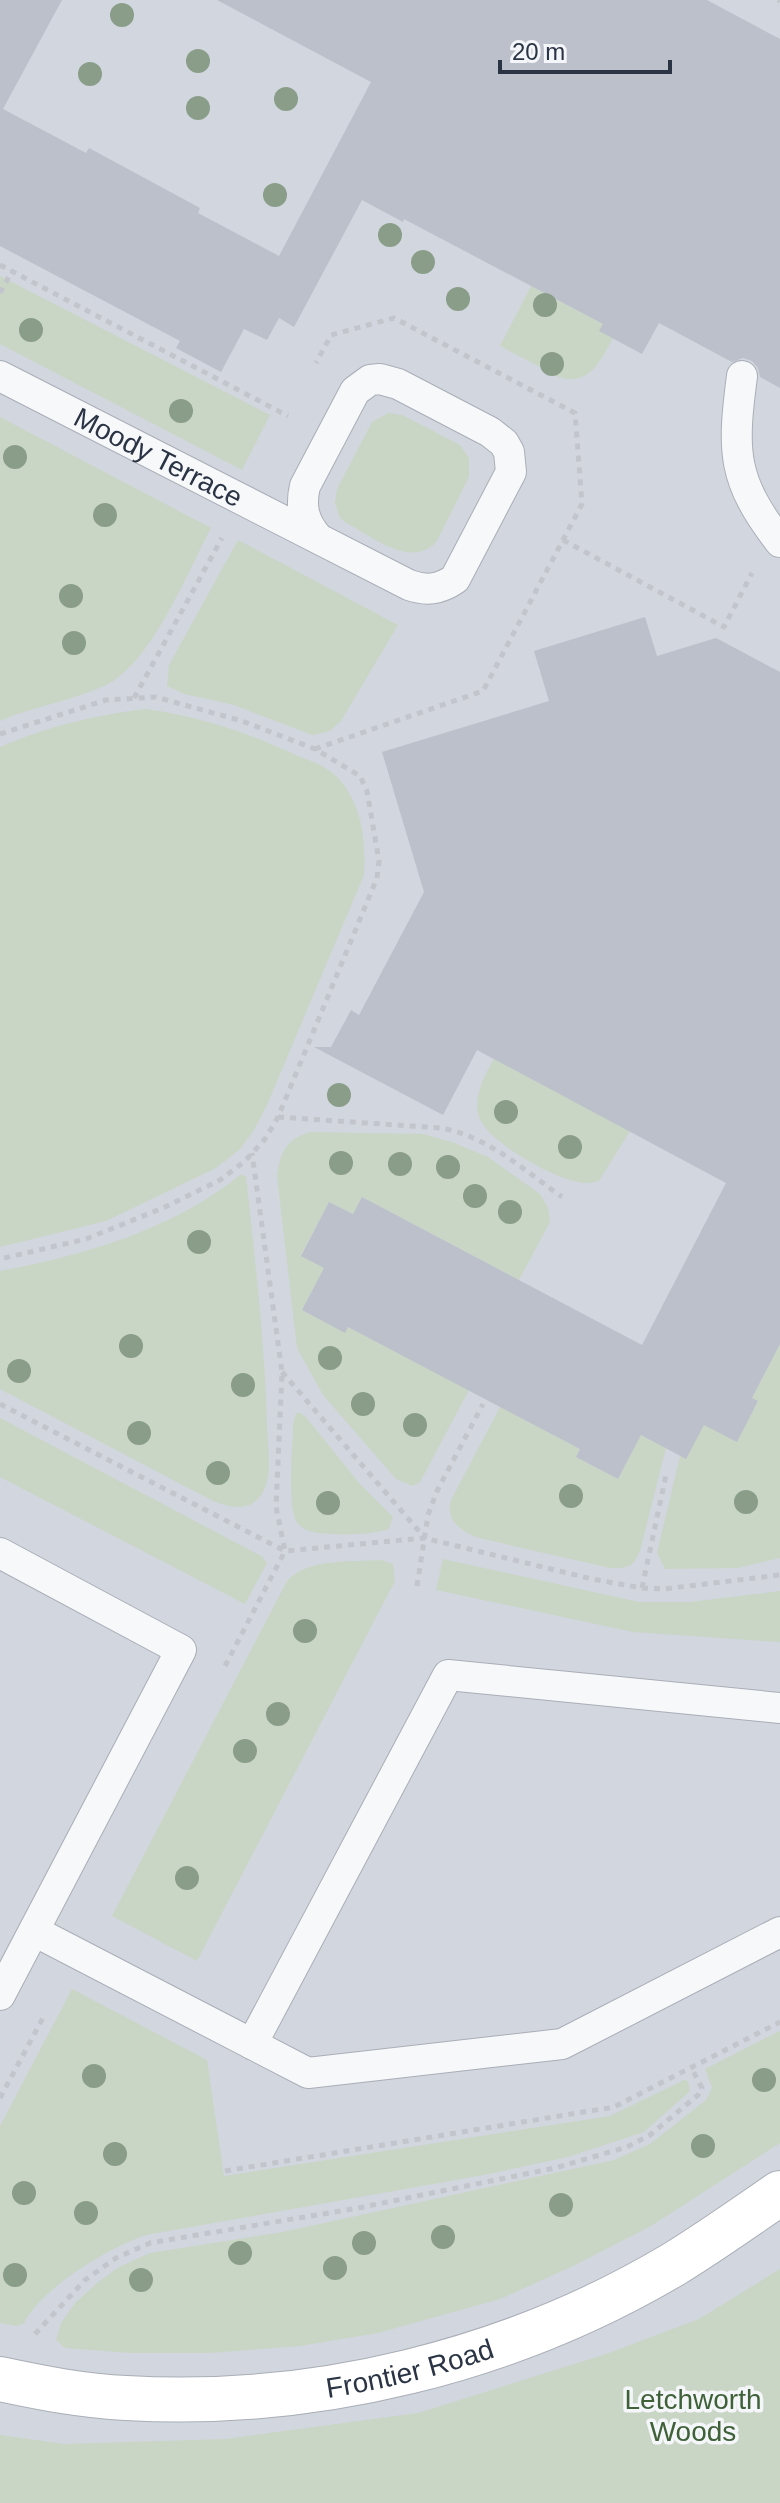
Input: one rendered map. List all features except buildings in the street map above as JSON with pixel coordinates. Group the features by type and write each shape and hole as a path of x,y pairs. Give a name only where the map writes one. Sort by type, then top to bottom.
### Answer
{"street":[{"name":"Frontier Road","path":"0,2379 66,2392 187,2400 277,2394 398,2375 464,2357 536,2331 601,2302 673,2264 780,2193"}],"lane":[{"name":"Moody Terrace","path":"0,376 318,538"},
{"path":"742,376 735,431 741,476 755,511 780,542"},
{"path":"370,380 390,381 490,432 504,443 509,452 511,472 507,481 461,569 455,579 445,586 420,589 409,585 318,538 309,528 304,515 302,500 305,486 355,391 370,380"},
{"path":"0,1553 181,1650 0,1995"},
{"path":"252,2044 448,1675 780,1708"},
{"path":"34,1931 308,2073 562,2044 780,1932"}],"path":[{"path":"0,265 288,416"},
{"path":"0,293 12,271"},
{"path":"315,749 483,691 582,504 575,413"},
{"path":"563,540 724,627 755,567"},
{"path":"0,734 106,700 156,697 242,721 315,749 360,776 367,791 379,861 377,878 278,1117 265,1139 220,1180 163,1208 86,1239 0,1259"},
{"path":"278,1117 462,1132 489,1145 562,1197"},
{"path":"252,1152 282,1372 276,1507 285,1551"},
{"path":"282,1372 424,1538"},
{"path":"0,1404 285,1551 424,1538 592,1579 642,1588 664,1589 780,1575"},
{"path":"417,1586 428,1515 437,1491 483,1404"},
{"path":"642,1588 666,1475"},
{"path":"225,2171 614,2107 780,2022"},
{"path":"23,2341 34,2334 85,2280 116,2258 150,2243 374,2205 555,2168 627,2147 650,2135 698,2095 702,2088 691,2067"}],"shaded area":[{"path":"0,0 780,0 780,2503 0,2503"}],"green space":[{"path":"0,276 270,415 242,470 0,344"},
{"path":"531,286 603,324 613,338 599,362 587,374 580,378 561,378 500,346"},
{"path":"388,413 402,415 460,445 469,458 469,477 437,541 427,549 416,552 391,548 345,522 340,518 335,503 337,489 372,422"},
{"path":"0,417 211,528 153,638 122,674 93,691 0,721"},
{"path":"238,540 398,625 341,721 330,731 312,735 234,705 184,694 167,686 169,665"},
{"path":"145,709 185,716 242,733 332,772 345,786 357,810 363,835 364,875 267,1105 240,1149 216,1168 106,1221 0,1247 0,747 71,723"},
{"path":"494,1059 630,1131 599,1181 587,1183 560,1177 526,1160 485,1127 479,1117 478,1094"},
{"path":"310,1132 423,1134 452,1142 488,1157 540,1194 548,1208 550,1222 519,1280 362,1197 353,1214 329,1202 301,1255 324,1268 302,1310 345,1332 348,1327 469,1390 420,1482 413,1486 396,1479 323,1395 297,1348 277,1176 286,1148 295,1139"},
{"path":"240,1175 246,1176 256,1270 269,1461 268,1479 262,1494 252,1504 239,1507 213,1501 0,1389 0,1271 64,1257 126,1238 186,1211"},
{"path":"780,1344 780,1558 737,1568 665,1569 657,1553 680,1456 704,1425 737,1441 758,1402 752,1398"},
{"path":"500,1407 580,1449 576,1457 618,1479 641,1435 666,1448 640,1551 632,1564 610,1568 479,1538 456,1524 450,1514 451,1500"},
{"path":"296,1413 306,1417 359,1483 393,1517 389,1529 361,1534 333,1534 310,1531 298,1524 291,1492"},
{"path":"0,1418 263,1557 267,1563 245,1604 0,1477"},
{"path":"443,1559 639,1602 690,1602 780,1591 780,1642 633,1632 436,1590"},
{"path":"381,1560 393,1564 395,1581 197,1961 112,1916 287,1581 306,1568 318,1565"},
{"path":"72,1989 207,2060 224,2176 610,2116 684,2080 688,2081 690,2091 644,2132 568,2157 484,2175 146,2235 78,2270 46,2296 24,2323 17,2326 0,2323 0,2126"},
{"path":"780,2031 780,2143 651,2226 500,2299 378,2333 300,2346 210,2353 130,2353 65,2348 56,2340 61,2323 75,2303 119,2267 150,2253 283,2232 614,2160 650,2144 706,2100 712,2088 705,2069"},
{"name":"Letchworth Woods","path":"780,2269 780,2503 0,2503 0,2435 65,2444 225,2439 418,2413 606,2354 699,2319"}]}
